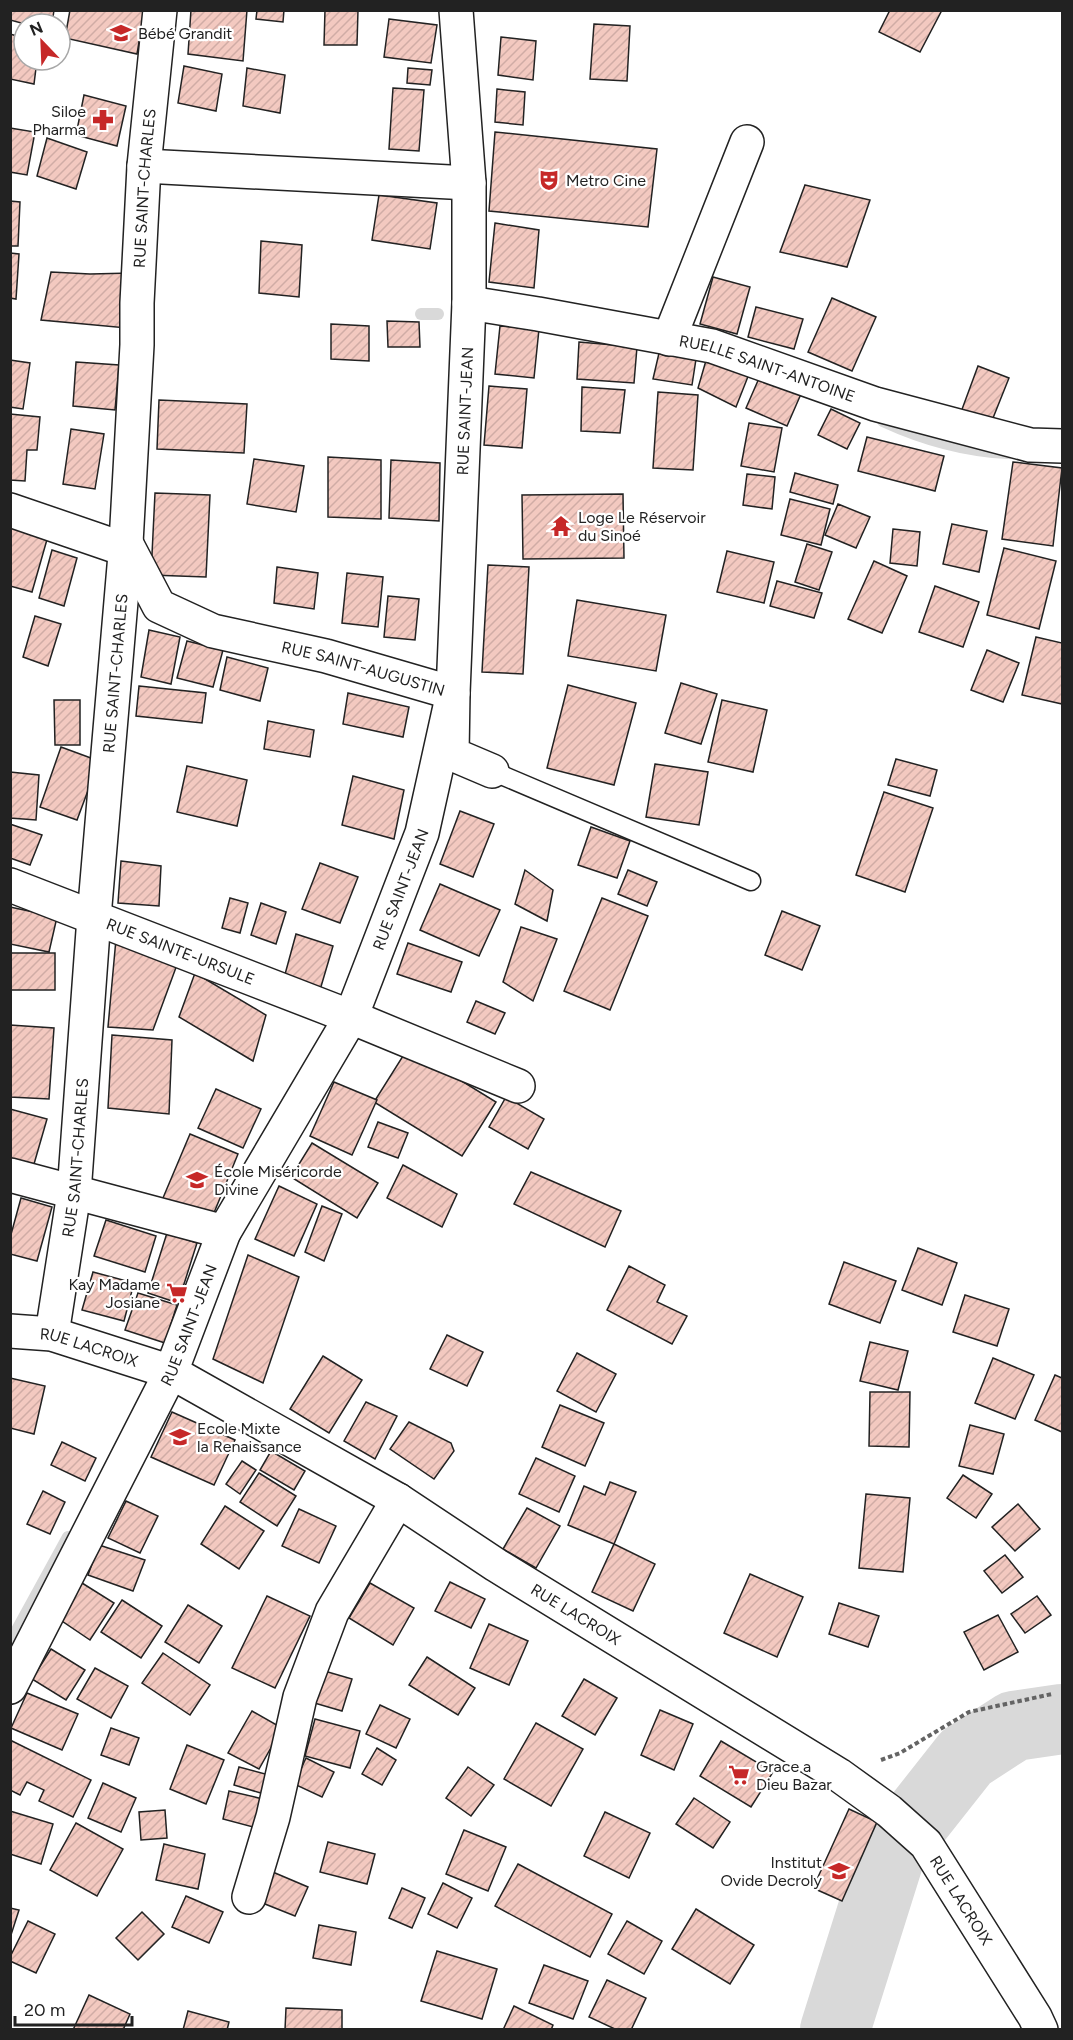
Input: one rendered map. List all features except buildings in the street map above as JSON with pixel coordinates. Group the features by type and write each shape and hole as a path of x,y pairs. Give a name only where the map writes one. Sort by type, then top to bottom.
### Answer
{"street":[{"name":"RUE SAINT-CHARLES","path":"52,1334 75,1193 94,917 126,543 144,166 160,10"},
{"name":"RUE SAINT-JEAN","path":"10,1687 19,1654 171,1372 224,1232 351,1017 422,833 453,693 470,303 469,183 456,10"},
{"path":"669,339 747,142"},
{"path":"144,166 469,183"},
{"name":"RUELLE SAINT-ANTOINE","path":"470,303 712,346 875,404 1029,446 1062,446"},
{"path":"10,510 115,546 126,543"},
{"name":"RUE SAINT-AUGUSTIN","path":"126,543 159,606 213,631 326,656 453,693 452,754 492,771"},
{"name":"RUE SAINTE-URSULE","path":"10,885 351,1017 518,1086"},
{"path":"10,1175 224,1232"},
{"name":"RUE LACROIX","path":"10,1331 52,1334 171,1372 398,1500 516,1577 839,1775 889,1811 926,1844 1041,2030"},
{"path":"249,1897 273,1817 300,1697 332,1612 398,1500"}],"lane":[{"name":"RUE SAINT-AUGUSTIN","path":"492,771 751,881"}],"path":[{"path":"839,1775 900,1753 969,1712 1052,1694"}],"waterway":[{"path":"421,314 438,314"},
{"path":"883,421 944,443 975,450 1008,453"},
{"path":"11,1641 68,1537"},
{"path":"835,2030 891,1852 966,1757 1014,1726 1062,1719"}],"place":[{"name":"Bébé Grandit","path":"121,33"},
{"name":"Siloe Pharma","path":"103,120"},
{"name":"Metro Cine","path":"549,180"},
{"name":"Loge Le Réservoir du Sinoé","path":"561,526"},
{"name":"École Miséricorde Divine","path":"197,1180"},
{"name":"Kay Madame Josiane","path":"177,1293"},
{"name":"Ecole Mixte la Renaissance","path":"180,1437"},
{"name":"Grace a Dieu Bazar","path":"739,1775"},
{"name":"Institut Ovide Decroly","path":"839,1871"}]}
